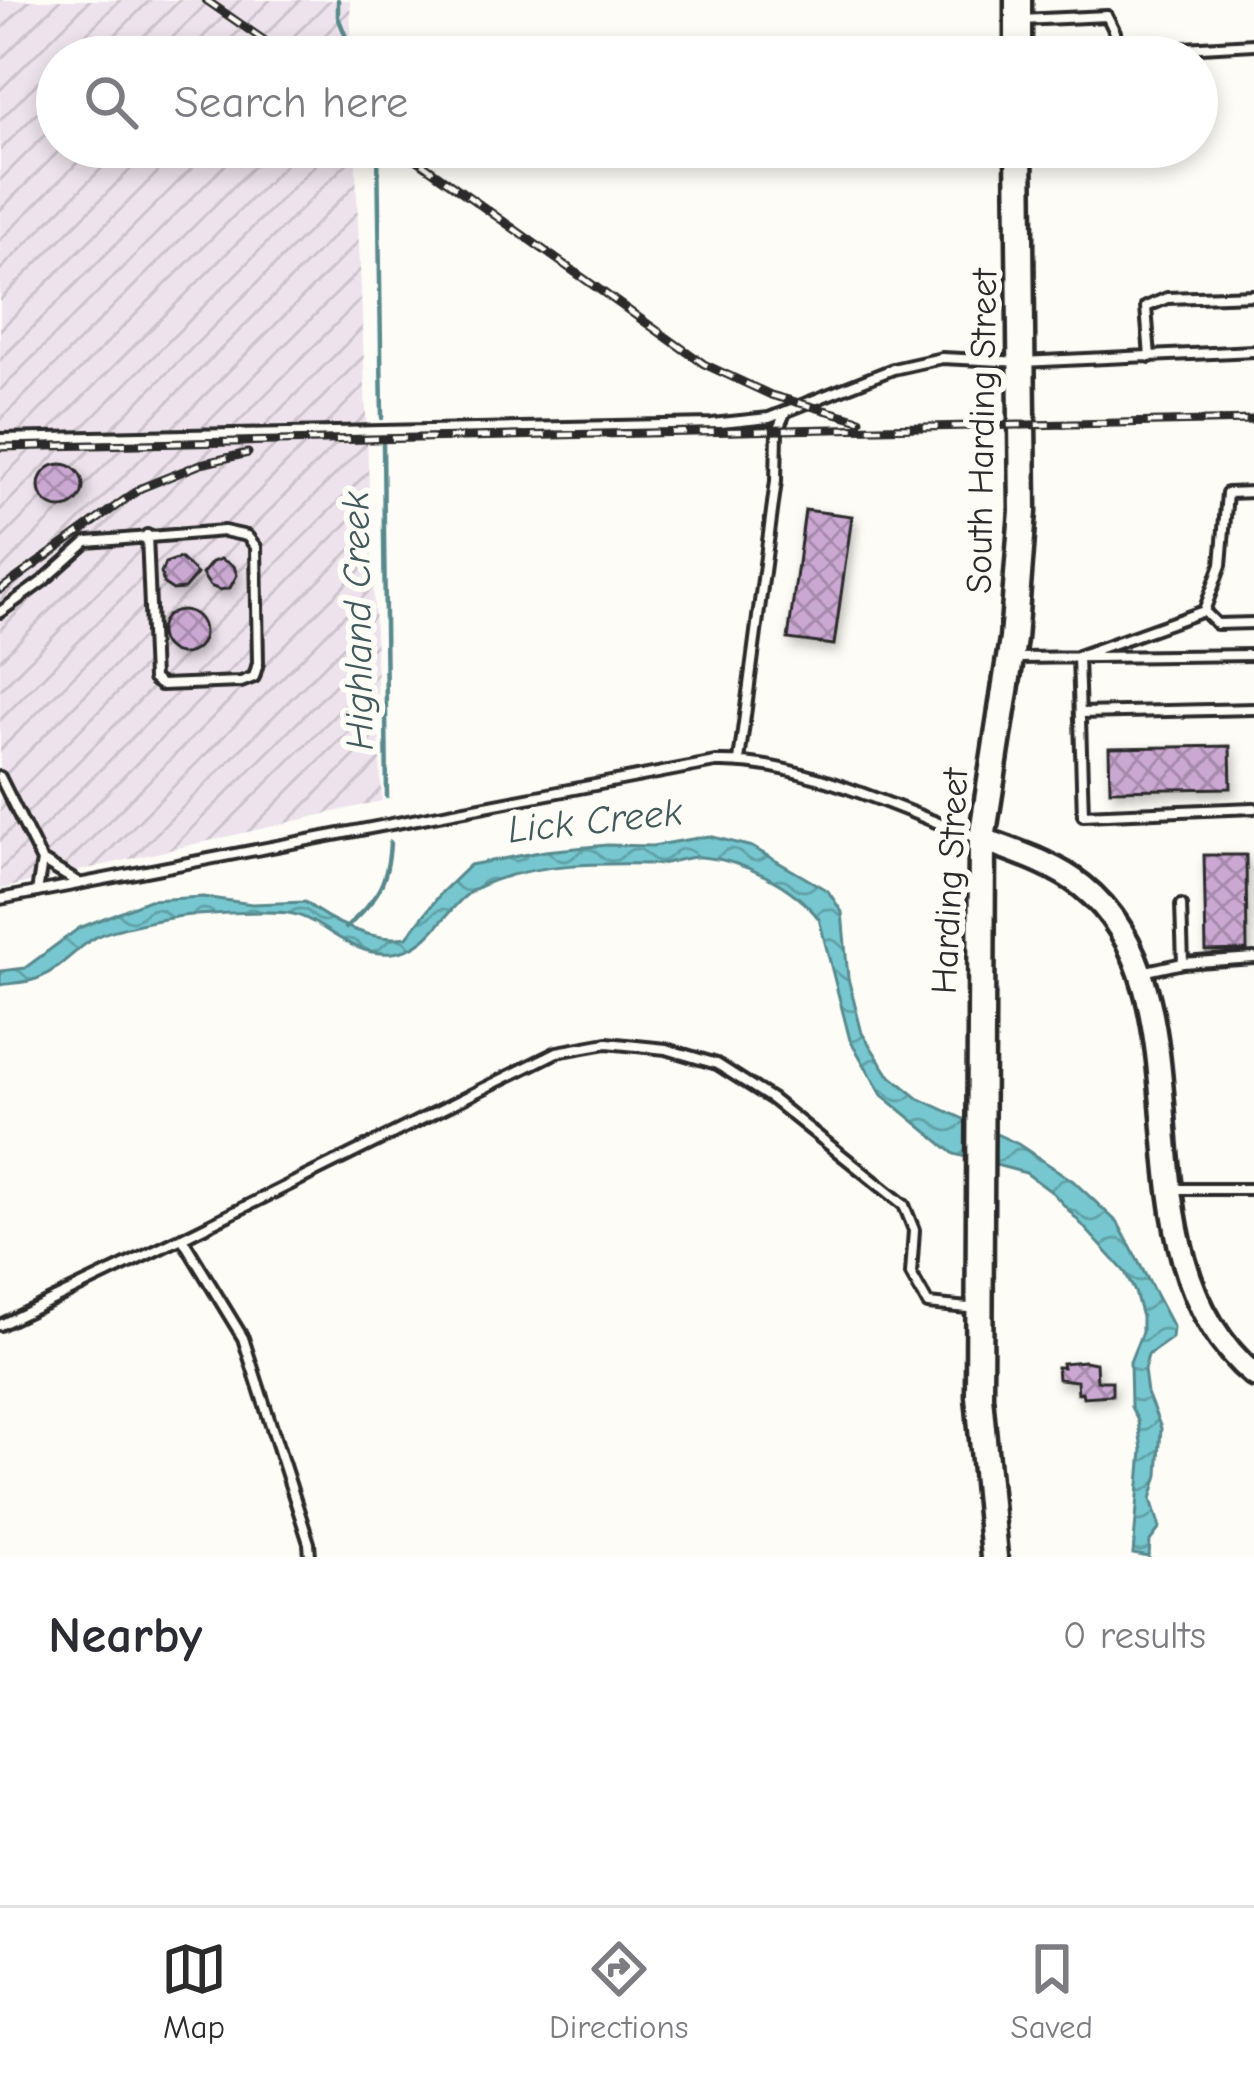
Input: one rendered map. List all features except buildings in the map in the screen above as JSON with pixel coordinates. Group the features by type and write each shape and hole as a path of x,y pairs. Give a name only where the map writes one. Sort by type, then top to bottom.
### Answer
{"main road":[{"name":"South Harding Street","path":"1000,716 1023,511 1019,168"},
{"name":"Harding Street","path":"978,1309 982,839 1000,716"},
{"path":"982,839 1026,855 1084,887 1116,923 1141,972 1183,1260 1195,1300 1229,1352 1254,1375"},
{"path":"978,1309 981,1450 994,1557"}],"lane":[{"path":"1018,10 1107,16 1114,36"},
{"path":"1218,46 1254,44"},
{"path":"1150,357 1147,307 1167,298 1254,296"},
{"path":"0,439 712,424 769,418 893,369 942,358 1022,362 1254,351"},
{"path":"739,761 776,481 777,431 785,412"},
{"path":"1204,611 1221,565 1227,493 1254,491"},
{"path":"0,612 87,542 147,535 224,531 247,536 256,547 258,663 254,677 241,682 161,685 152,679 147,535"},
{"path":"1078,656 1204,611"},
{"path":"1204,611 1216,624 1254,623"},
{"path":"1010,658 1254,655"},
{"path":"1078,656 1083,814 1254,808"},
{"path":"1080,712 1254,709"},
{"path":"0,899 739,761 835,785 982,839"},
{"path":"0,777 42,861 80,884"},
{"path":"37,892 42,861"},
{"path":"1181,905 1183,963"},
{"path":"1141,972 1183,963 1254,958"},
{"path":"0,1325 556,1052 607,1043 666,1049 717,1064 772,1099 904,1204 914,1230 911,1274 928,1304 978,1309"},
{"path":"1172,1189 1254,1189"},
{"path":"182,1238 243,1338 310,1543 310,1557"}],"shaded area":[{"path":"0,0 350,0 351,36 36,36 36,168 356,168 382,801 0,889"}],"water":[{"name":"Lick Creek","path":"709,836 752,847 828,891 842,912 848,978 862,1033 888,1074 918,1098 1018,1144 1073,1181 1118,1223 1173,1327 1172,1338 1148,1355 1144,1370 1161,1428 1151,1499 1160,1528 1150,1541 1149,1557 1133,1554 1142,1450 1131,1407 1130,1362 1142,1332 1142,1317 1125,1272 1053,1193 1026,1173 954,1154 882,1095 850,1040 819,919 796,895 766,876 701,857 662,864 592,864 527,871 472,891 420,942 393,953 363,950 293,914 184,916 103,934 44,976 0,985 0,971 25,968 79,928 149,900 203,897 252,904 305,902 353,929 381,937 407,937 470,865 545,851 652,846"}],"waterway":[{"name":"Highland Creek","path":"338,0 346,36"},
{"name":"Highland Creek","path":"378,168 382,418"},
{"name":"Highland Creek","path":"383,444 387,797"},
{"name":"Highland Creek","path":"346,928 379,890 390,842"}],"railway":[{"path":"206,0 258,36"},
{"path":"429,168 704,364 771,395 860,420"},
{"path":"0,447 1254,420"},
{"path":"0,590 141,488 201,464 248,453"}]}
